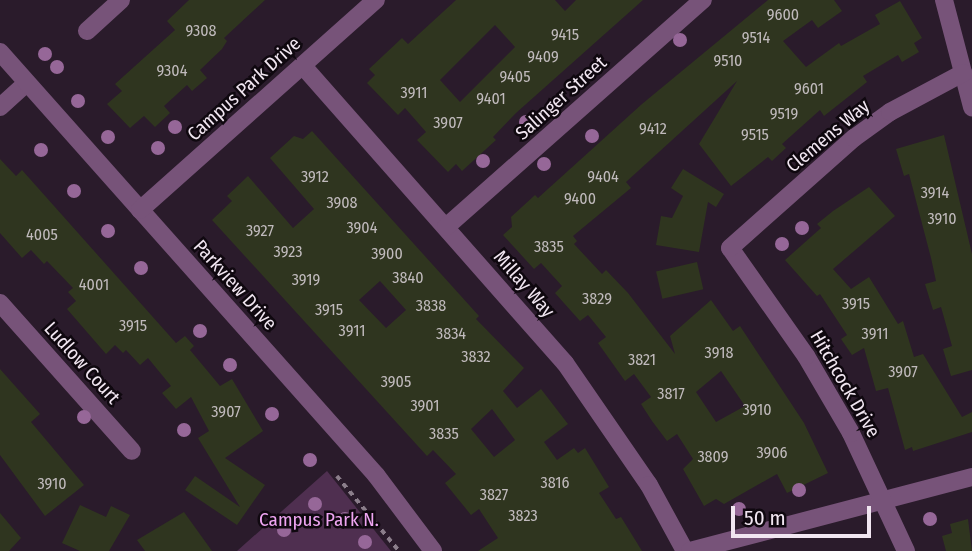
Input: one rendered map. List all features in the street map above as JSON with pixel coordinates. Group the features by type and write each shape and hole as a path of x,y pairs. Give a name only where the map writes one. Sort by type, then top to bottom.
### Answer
{"street":[{"path":"86,31 121,0"},
{"name":"Campus Park Drive","path":"140,210 376,0"},
{"name":"Salinger Street","path":"446,227 703,0"},
{"path":"944,0 972,107"},
{"name":"Parkview Drive","path":"0,52 376,475 433,551"},
{"name":"Millay Way","path":"303,66 565,363 609,422 687,551"},
{"name":"Clemens Way","path":"730,247 854,138 890,111 963,74"},
{"path":"0,107 27,83"},
{"name":"Hitchcock Drive","path":"730,247 806,356 884,500 906,551"},
{"name":"Ludlow Court","path":"0,303 132,452"},
{"path":"687,551 972,477"}],"path":[{"path":"337,476 399,551"}],"green space":[{"name":"Campus Park N.","path":"327,471 391,551 237,551"}],"building":[{"path":"189,0 265,0 224,38 227,41 222,49 200,70 207,78 192,91 187,85 164,106 170,113 155,127 144,116 130,128 107,104 122,91 115,84 175,30 167,21"},
{"path":"456,0 555,0 565,11 576,0 643,0 516,113 493,137 496,140 462,171 456,164 448,172 417,140 426,132 405,108 398,115 367,83 375,75 369,69 402,38 408,44","holes":["495,25 515,47 460,102 440,80"]},
{"path":"768,0 834,0 842,11 818,28 812,20 783,41 806,67 839,43 841,46 880,24 875,15 900,1 922,38 914,43 919,52 902,62 898,55 863,76 867,82 824,116 820,110 782,144 786,148 772,161 768,157 731,186 699,144 737,81 626,182 631,188 573,236 577,241 574,244 602,274 606,270 628,293 675,354 670,336 711,300 733,331 740,326 804,423 828,473 787,493 777,474 724,504 716,499 704,506 683,469 693,459 677,434 667,441 652,421 641,404 651,397 634,374 625,381 598,343 606,337 588,315 580,321 555,293 562,286 541,263 534,269 503,235 512,227 511,217 535,195 538,198 642,104","holes":["721,371 745,406 716,422 696,392"]},
{"path":"312,131 479,316 476,319 524,368 503,391 517,408 541,389 568,424 544,442 557,460 574,448 578,453 585,448 609,487 599,493 616,519 621,517 642,551 478,551 498,538 479,509 471,515 445,483 456,474 433,450 427,456 212,220 232,201 227,196 248,176 293,228 314,209 270,158 294,136 303,139","holes":["380,281 406,310 386,328 359,300","492,409 515,440 494,457 471,429"]},
{"path":"944,135 972,254 972,370 951,376 943,349 952,346 941,307 933,310 925,284 936,281 931,258 909,174 904,176 896,149"},
{"path":"0,159 16,176 22,170 176,343 185,336 194,346 190,350 220,386 232,379 263,431 225,458 265,485 237,525 185,490 195,476 240,507 198,438 209,431 191,397 176,409 162,393 171,386 148,358 140,365 126,350 123,353 115,345 106,354 67,309 76,301 68,292 73,288 47,261 44,264 31,250 22,258 0,233"},
{"path":"683,169 724,194 716,207 708,202 699,252 656,245 661,216 672,218 683,196 671,188"},
{"path":"869,187 895,216 833,269 851,289 869,277 898,324 903,321 914,357 923,354 962,417 972,412 972,432 913,451 912,447 905,450 888,388 876,391 864,348 852,355 841,339 847,335 820,294 817,296 785,260 821,228 817,224"},
{"path":"697,262 703,289 662,299 656,271"},
{"path":"0,369 40,414 31,422 84,485 45,516 0,455"},
{"path":"80,505 106,517 111,506 130,515 109,551 80,551 62,543"},
{"path":"184,512 212,551 145,551 137,540"},
{"path":"0,513 21,538 9,551 0,551"},
{"path":"968,519 972,551 946,551 942,536 952,533 950,524"}]}
